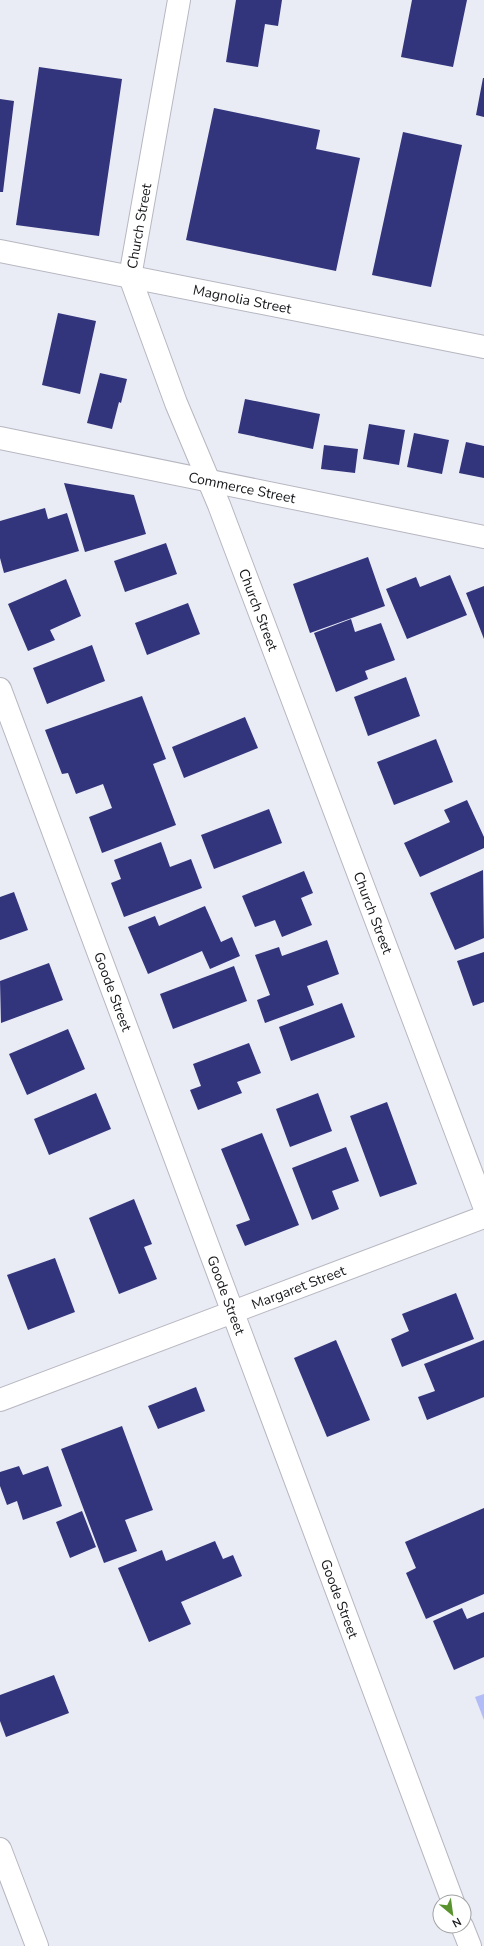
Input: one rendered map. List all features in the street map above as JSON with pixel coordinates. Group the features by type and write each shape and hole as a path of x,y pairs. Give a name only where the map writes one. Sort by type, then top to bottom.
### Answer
{"street":[{"name":"Church Street","path":"179,0 130,277 176,403 209,480 484,1206"},
{"name":"Magnolia Street","path":"0,251 484,347"},
{"name":"Commerce Street","path":"0,438 484,537"},
{"name":"Goode Street","path":"0,689 451,1894"},
{"name":"Margaret Street","path":"0,1400 484,1217"},
{"path":"0,1848 37,1946"},
{"path":"465,1934 470,1946"}],"shaded area":[{"path":"484,1694 484,1720 475,1697"}],"building":[{"path":"236,0 282,0 278,26 265,24 258,67 226,62"},
{"path":"412,0 467,0 453,67 401,57"},
{"path":"39,67 122,79 99,236 16,225"},
{"path":"484,78 484,117 476,115"},
{"path":"0,99 14,101 3,192 0,192"},
{"path":"214,108 320,130 316,149 360,158 336,271 186,240"},
{"path":"403,132 462,145 431,287 372,275"},
{"path":"58,313 96,321 80,394 42,385"},
{"path":"100,373 127,379 112,429 87,423"},
{"path":"245,399 320,414 313,449 238,433"},
{"path":"369,424 405,430 399,465 363,459"},
{"path":"414,433 449,440 442,474 407,467"},
{"path":"466,442 484,446 484,478 459,473"},
{"path":"324,445 358,449 355,473 321,469"},
{"path":"64,483 134,495 146,534 85,552"},
{"path":"45,508 48,519 67,513 79,551 4,573 0,558 0,521"},
{"path":"166,543 177,574 125,592 114,561"},
{"path":"368,557 385,606 310,633 293,584"},
{"path":"450,575 467,615 407,639 386,589 416,577 420,587"},
{"path":"66,579 81,616 50,630 55,640 28,651 8,604"},
{"path":"484,586 484,639 466,593"},
{"path":"188,603 200,634 147,655 135,623"},
{"path":"351,619 355,632 381,623 395,660 365,671 368,679 336,692 314,633"},
{"path":"92,645 105,681 47,704 33,668"},
{"path":"406,677 420,716 368,736 354,697"},
{"path":"142,696 166,759 153,764 176,825 102,853 89,817 112,808 103,784 76,794 68,773 62,774 45,730"},
{"path":"245,717 258,748 184,778 172,747"},
{"path":"436,739 453,782 394,805 377,762"},
{"path":"467,800 484,837 484,848 420,877 404,843 450,822 444,810"},
{"path":"269,809 282,843 214,869 201,835"},
{"path":"161,842 170,867 191,859 202,888 124,917 111,883 121,879 114,860"},
{"path":"483,870 484,938 455,950 430,893"},
{"path":"304,871 313,893 301,898 312,925 282,937 275,920 255,927 242,896"},
{"path":"14,892 28,930 0,940 0,897"},
{"path":"205,906 221,942 232,937 240,956 210,969 202,951 148,974 128,927 155,916 159,926"},
{"path":"327,940 339,974 307,986 314,1005 265,1023 257,1000 270,995 255,955 279,947 282,956"},
{"path":"484,952 484,1002 473,1006 457,961"},
{"path":"49,963 63,1000 1,1023 0,981"},
{"path":"234,966 247,1001 173,1029 160,994"},
{"path":"342,1003 355,1037 291,1061 279,1027"},
{"path":"68,1029 85,1069 27,1095 9,1054"},
{"path":"249,1043 261,1073 237,1082 242,1093 198,1110 190,1090 201,1086 193,1064"},
{"path":"96,1093 111,1129 49,1155 34,1119"},
{"path":"318,1093 332,1131 290,1147 276,1109"},
{"path":"387,1102 417,1184 380,1197 350,1116"},
{"path":"262,1133 299,1225 245,1246 236,1225 250,1220 221,1149"},
{"path":"346,1147 359,1181 332,1191 339,1209 312,1220 292,1168"},
{"path":"134,1199 152,1244 144,1247 157,1279 119,1294 89,1218"},
{"path":"55,1258 75,1312 28,1330 7,1275"},
{"path":"456,1293 474,1339 402,1367 391,1339 409,1331 402,1314"},
{"path":"336,1340 370,1420 327,1437 294,1358"},
{"path":"484,1340 484,1397 427,1420 418,1397 435,1391 424,1364"},
{"path":"196,1387 205,1411 158,1429 148,1406"},
{"path":"122,1426 153,1510 125,1520 137,1551 104,1563 61,1449"},
{"path":"19,1466 23,1475 48,1466 62,1506 23,1520 17,1501 7,1505 0,1486 0,1472"},
{"path":"484,1508 484,1594 426,1619 406,1573 416,1568 405,1542"},
{"path":"82,1511 96,1547 70,1558 56,1522"},
{"path":"215,1541 223,1559 233,1555 242,1576 181,1602 191,1624 149,1642 118,1568 162,1550 166,1561"},
{"path":"462,1608 467,1619 484,1612 484,1657 454,1670 433,1621"},
{"path":"54,1675 69,1713 6,1737 0,1721 0,1695"}]}
